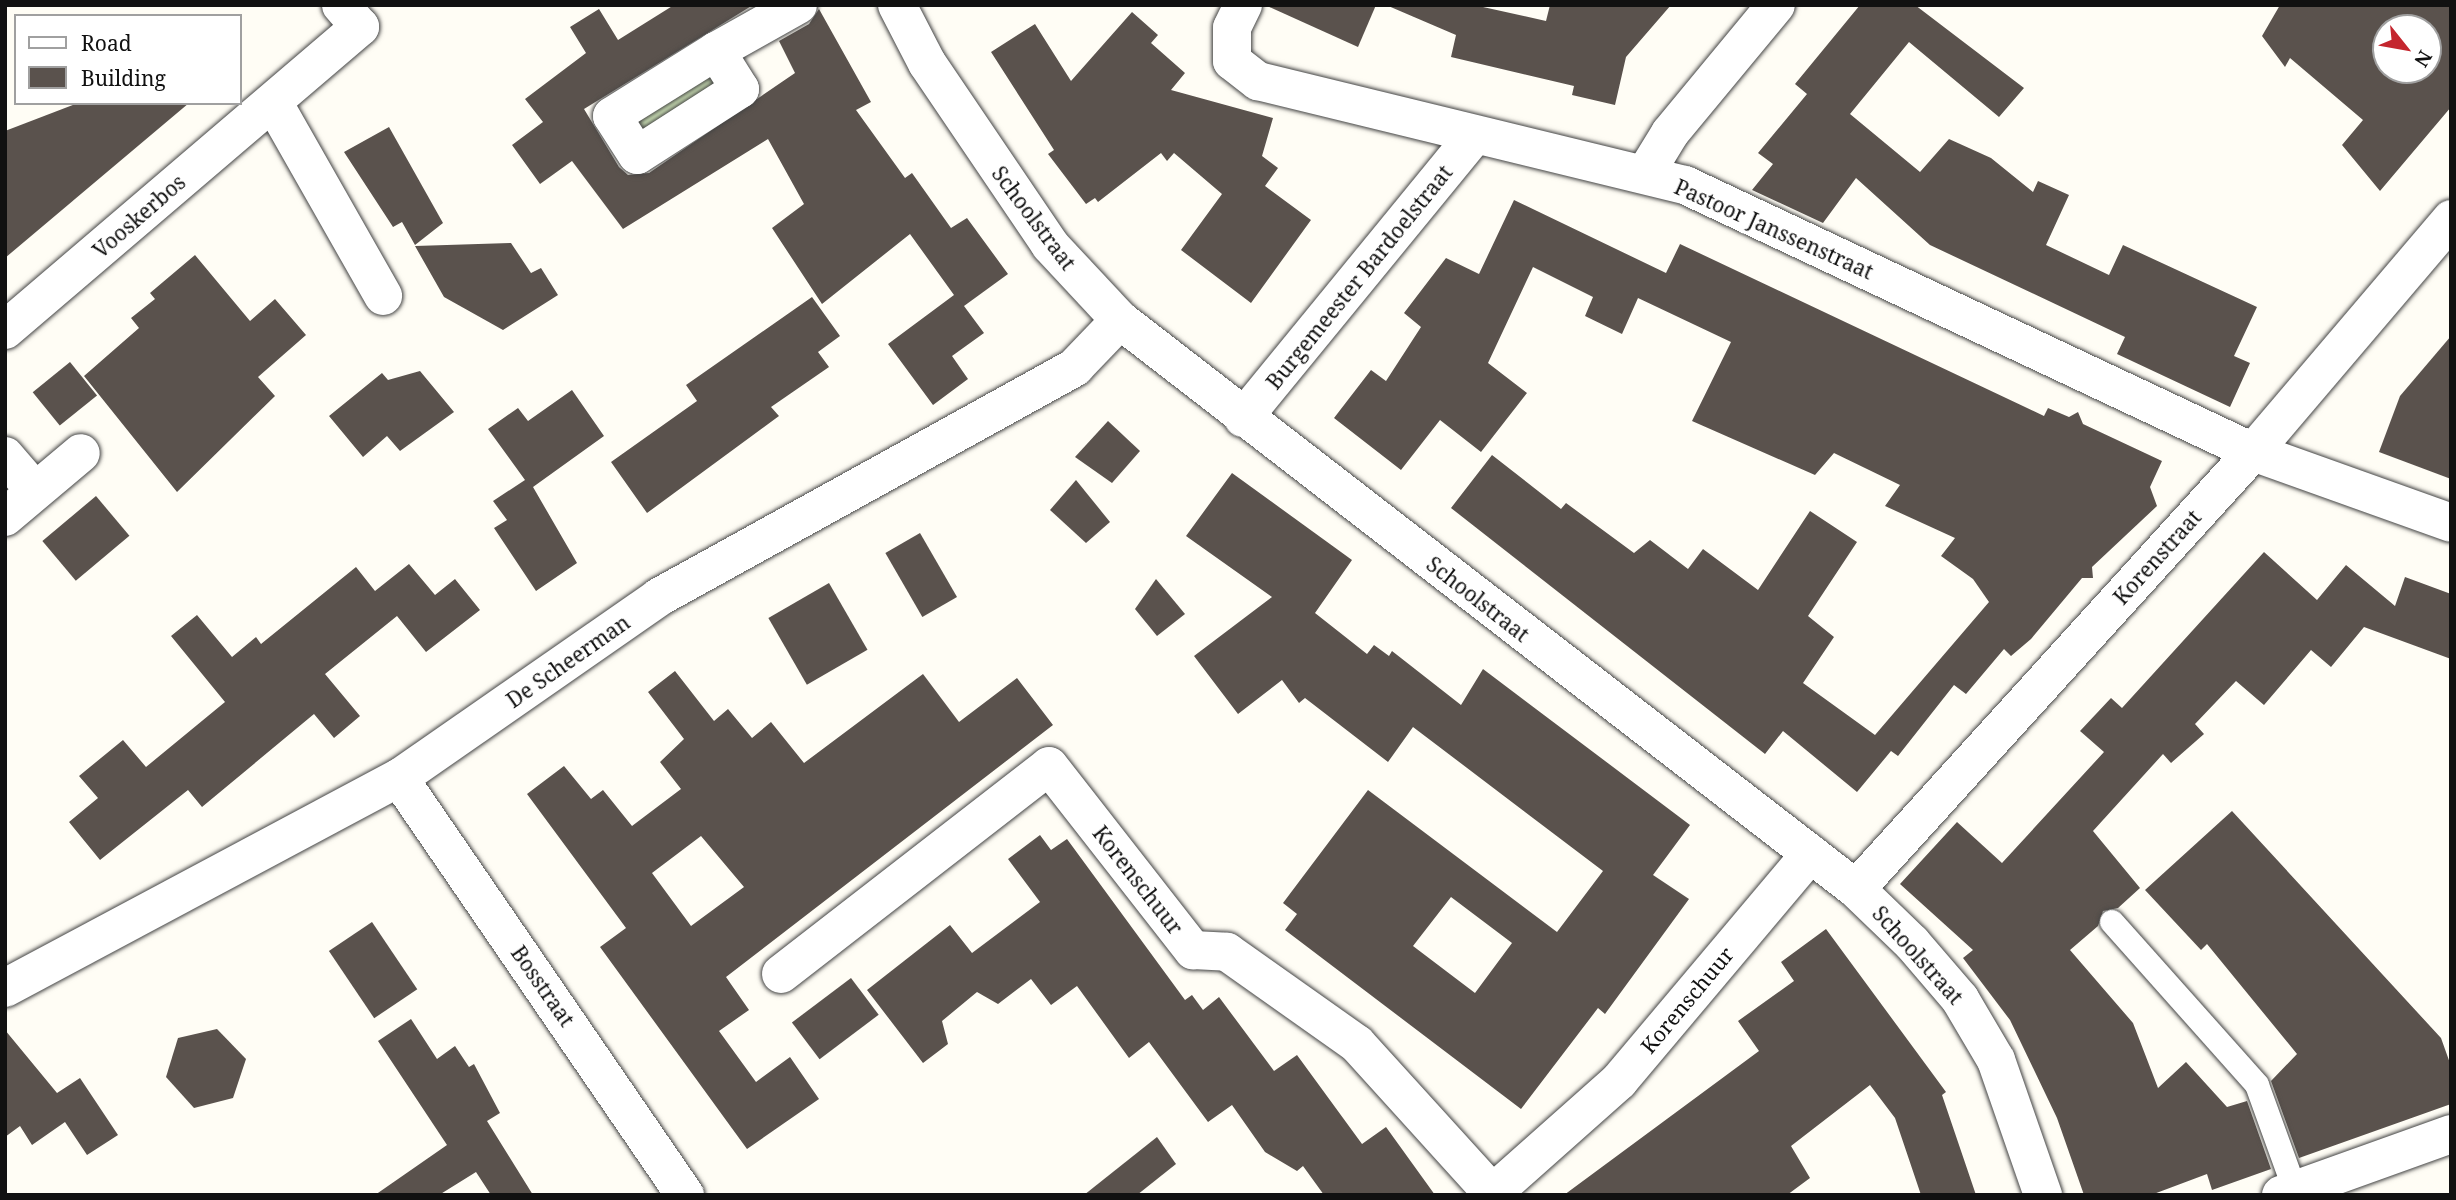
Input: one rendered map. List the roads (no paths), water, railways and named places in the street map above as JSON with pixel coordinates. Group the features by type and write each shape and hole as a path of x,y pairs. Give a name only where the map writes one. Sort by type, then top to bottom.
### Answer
{"street":[{"name":"Vooskerbos","path":"5,331 359,27 341,5"},
{"path":"716,51 799,5"},
{"name":"Schoolstraat","path":"897,5 928,63 1042,234 1119,320 1856,890 1960,999 1996,1060 2043,1195"},
{"name":"Pastoor Janssenstraat","path":"1243,5 1232,28 1232,61 1258,81 1474,136 1685,185 2253,452 2451,523"},
{"path":"1644,174 1670,133 1776,5"},
{"path":"273,102 383,296"},
{"name":"Burgemeester Bardoelstraat","path":"1243,418 1474,136"},
{"name":"Korenstraat","path":"1856,890 2253,452 2451,219"},
{"name":"De Scheerman","path":"5,988 399,778 659,597 1075,367 1119,320"},
{"path":"5,517 81,453"},
{"path":"5,456 35,491"},
{"name":"Korenschuur","path":"781,974 1049,766 1193,950 1227,952 1357,1044 1494,1194 1619,1082 1810,853"},
{"name":"Bosstraat","path":"399,778 684,1195"},
{"path":"2288,1192 2451,1134"}],"lane":[{"path":"2112,922 2257,1085 2288,1192"}]}
